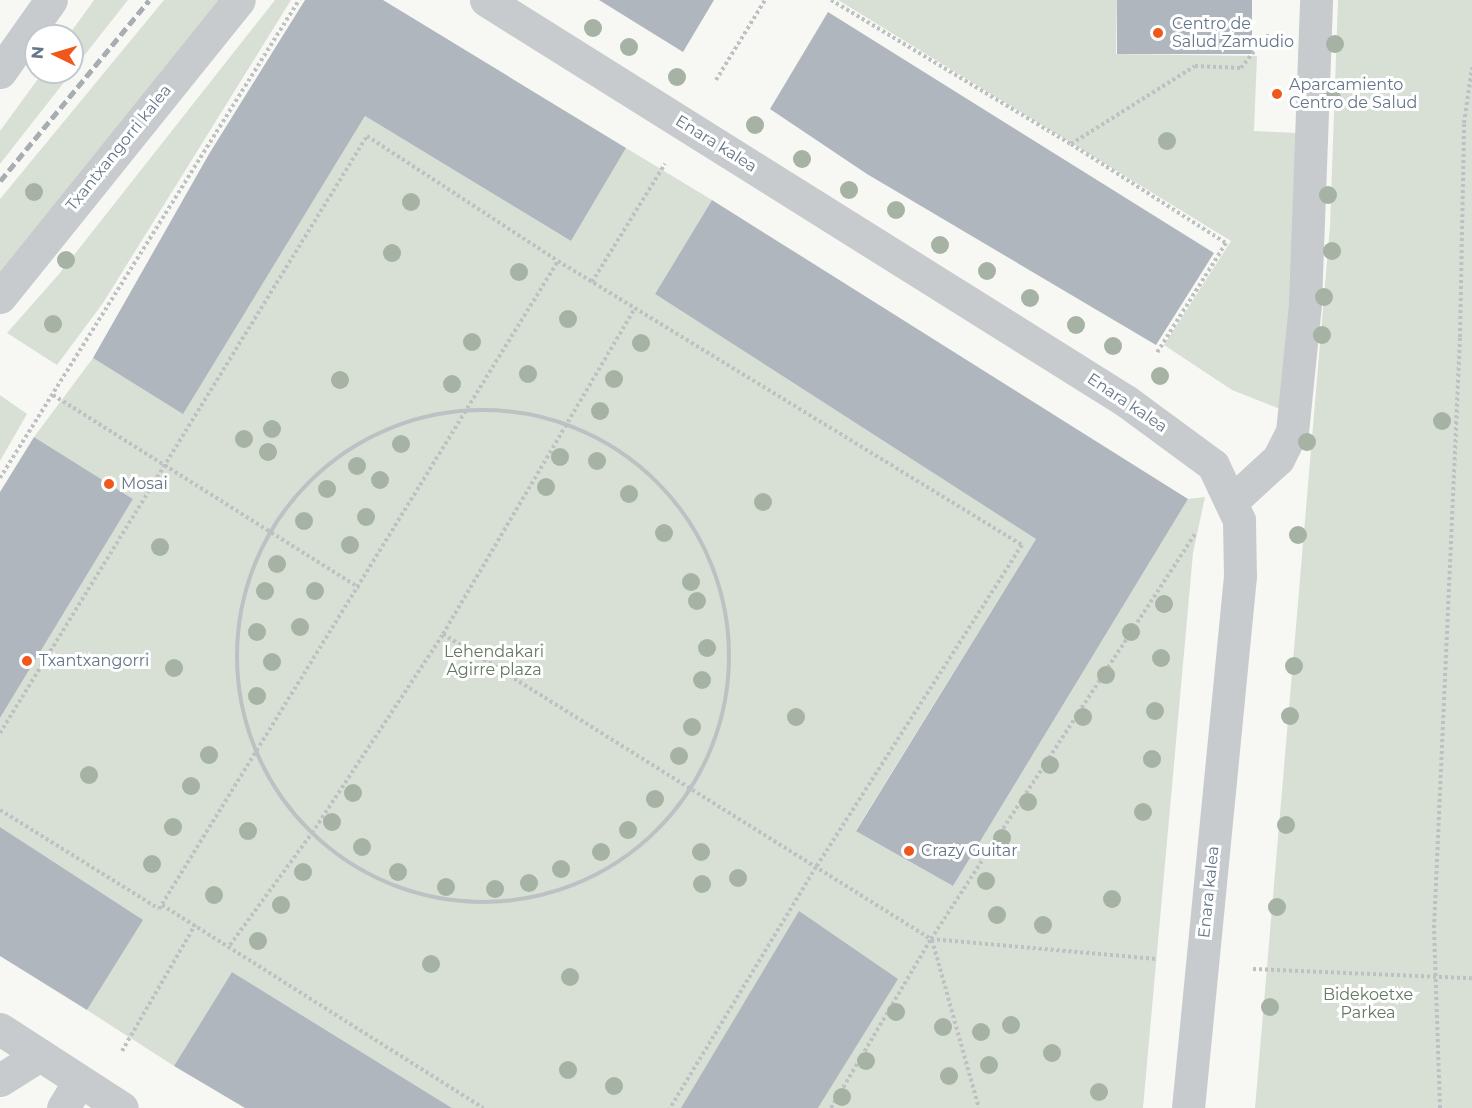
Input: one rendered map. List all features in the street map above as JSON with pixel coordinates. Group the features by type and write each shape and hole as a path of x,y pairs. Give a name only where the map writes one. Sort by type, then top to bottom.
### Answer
{"street":[{"path":"0,72 51,0"},
{"name":"Txantxangorri kalea","path":"0,297 239,0"},
{"name":"Enara kalea","path":"486,0 1126,400 1198,451 1213,465 1235,511 1240,576 1188,1108"},
{"path":"1235,511 1278,459 1292,432 1305,303 1316,0"},
{"path":"0,1029 40,1055 71,1094 122,1108"},
{"path":"0,1080 40,1055"}],"path":[{"path":"1,475 299,0"},
{"path":"716,80 765,0"},
{"path":"831,0 1071,144 1226,243 1156,354"},
{"path":"1071,144 1195,66 1241,68 1266,36 1315,34"},
{"path":"1440,1108 1435,977 1464,123 1472,68"},
{"path":"0,733 368,136 558,261 1022,545 816,867 670,1108"},
{"path":"592,282 665,164"},
{"path":"0,810 159,909 258,756 558,261"},
{"path":"230,945 312,833 443,634 635,308"},
{"path":"53,394 359,588"},
{"path":"466,410 510,411 566,422 631,459 666,490 693,526 713,568 726,612 730,658 716,738 692,789 656,833 612,867 562,891 507,903 452,902 397,889 348,863 312,833 278,793 258,756 240,700 237,642 247,584 271,531 294,499 353,447 408,422 466,410"},
{"path":"831,1108 931,939 1198,530"},
{"path":"443,634 931,939 1156,959"},
{"path":"162,905 230,945 483,1108"},
{"path":"122,1051 195,925"},
{"path":"931,939 979,1108"},
{"path":"1253,969 1472,978"}],"green space":[{"path":"94,0 128,0 84,56 84,24 77,24"},
{"path":"164,0 227,0 0,279 0,199"},
{"path":"275,0 291,0 103,303 57,365 7,333 59,274"},
{"path":"838,0 1117,0 1116,54 1257,56 1254,131 1298,133 1288,412 1232,390 1164,345 1231,241"},
{"name":"Bidekoetxe Parkea","path":"1338,0 1472,0 1472,1108 1255,1108 1330,226"},
{"path":"34,84 63,84 0,164 0,131"},
{"name":"Lehendakari Agirre plaza","path":"365,116 571,241 626,148 712,200 655,294 1036,539 856,830 953,886 1188,499 1205,497 1193,553 1143,1108 818,1108 897,979 681,1108 452,1108 232,972 174,1066 87,1010 142,920 0,827 0,718 133,499 34,437 93,358 183,413"},
{"path":"0,395 27,414 0,461"}],"building":[{"path":"305,0 383,0 626,148 571,241 365,116 183,414 93,358 209,154"},
{"path":"599,0 714,0 683,52"},
{"name":"Centro de Salud Zamudio","path":"1117,0 1252,0 1252,54 1117,54"},
{"path":"828,12 1214,253 1156,345 867,174 770,109"},
{"path":"712,200 1188,499 953,886 856,831 1036,539 655,294"},
{"path":"34,437 133,499 0,718 0,492"},
{"path":"0,827 143,920 87,1010 0,956"},
{"path":"799,911 898,979 818,1108 681,1108"},
{"path":"232,972 452,1108 245,1108 174,1066"}],"railway":[{"path":"0,181 149,0"}],"place":[{"name":"Centro de Salud Zamudio","path":"1158,33"},
{"name":"Aparcamiento Centro de Salud","path":"1277,94"},
{"name":"Mosai","path":"109,484"},
{"name":"Txantxangorri","path":"27,661"},
{"name":"Crazy Guitar","path":"909,851"}]}
